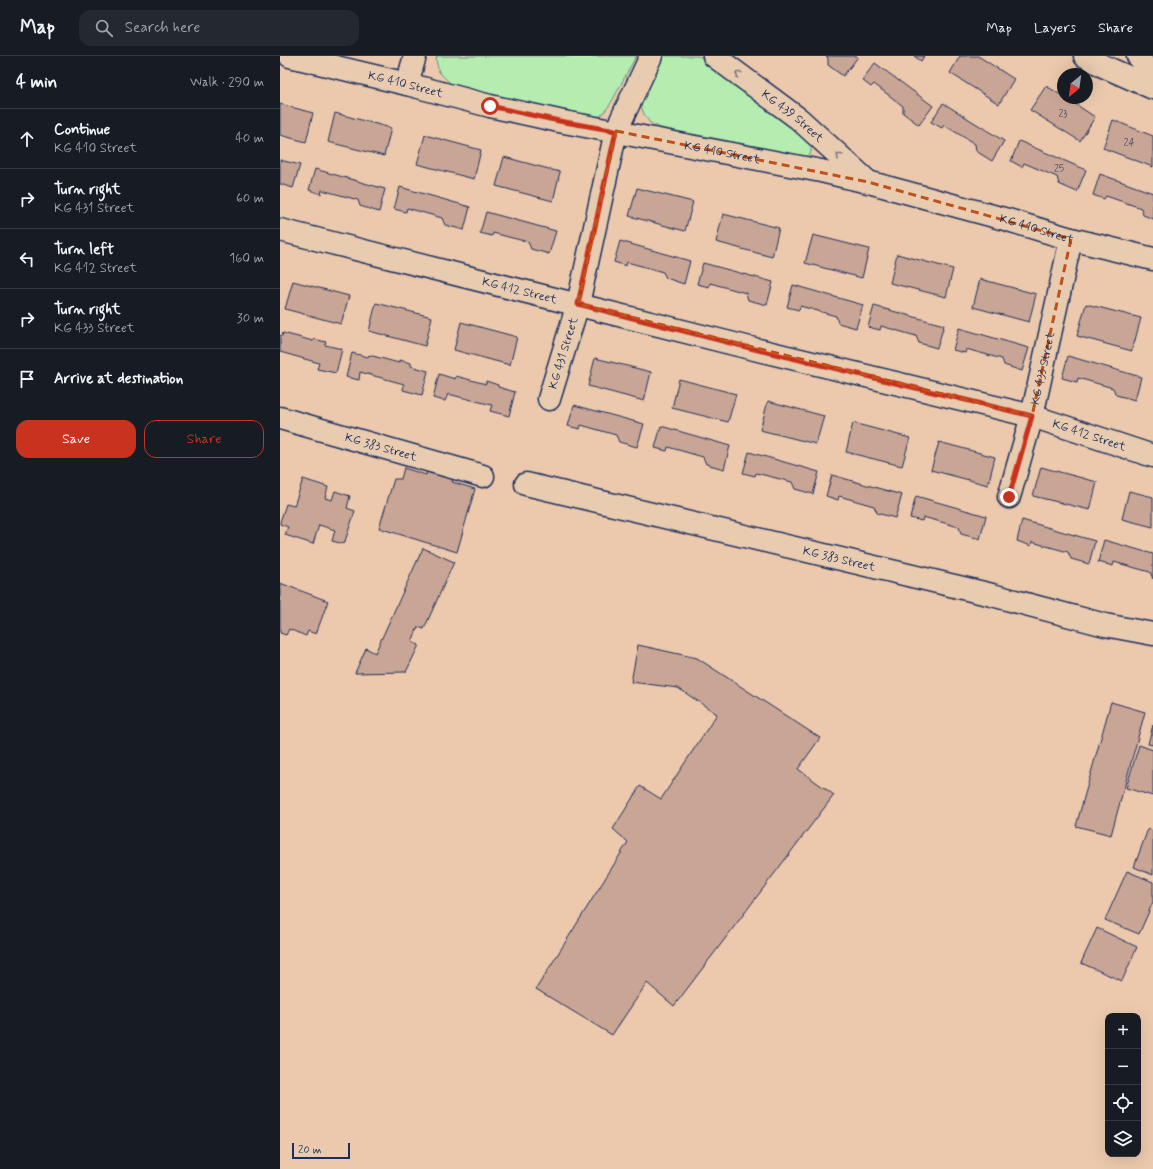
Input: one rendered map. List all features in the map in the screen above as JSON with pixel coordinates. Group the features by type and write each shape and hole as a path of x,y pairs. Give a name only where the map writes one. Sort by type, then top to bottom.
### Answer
{"street":[{"name":"KG 410 Street","path":"290,56 407,84 490,106 559,121 821,171 868,182 1008,220 1071,239 1153,259"},
{"path":"407,84 415,56"},
{"name":"KG 431 Street","path":"549,399 578,304 616,131 652,56"},
{"name":"KG 439 Street","path":"714,56 799,119 868,182"},
{"path":"1085,56 1103,66 1153,88"},
{"path":"1138,56 1153,80"},
{"name":"KG 412 Street","path":"280,230 750,348 1032,416 1153,456"},
{"name":"KG 433 Street","path":"1009,497 1032,416 1071,239"},
{"name":"KG 383 Street","path":"280,418 483,476"},
{"name":"KG 383 Street","path":"526,484 992,595 1105,625 1153,634"}],"highlighted area":[{"path":"616,131 868,182 1071,239 1032,416 578,304"}],"green space":[{"path":"437,56 636,56 611,103 602,115 589,122 456,89 439,72 436,60"},
{"path":"663,56 697,56 710,59 811,141 811,151 808,157 801,160 684,137 662,129 649,122 643,112 640,101 652,68"}],"building":[{"path":"826,56 858,57 843,76 828,65 828,58"},
{"path":"914,56 924,56 921,61"},
{"path":"960,56 978,56 1014,79 999,104 950,73"},
{"path":"875,63 933,106 919,125 903,113 903,106 874,84 871,87 862,80"},
{"path":"1046,86 1057,92 1057,104 1075,104 1095,117 1080,141 1030,110"},
{"path":"943,103 1004,141 992,161 976,151 975,144 944,125 942,128 931,122"},
{"path":"280,104 313,113 306,142 280,135"},
{"path":"335,113 391,128 384,156 328,142"},
{"path":"1113,120 1153,136 1153,167 1103,148"},
{"path":"425,135 481,150 474,179 417,164"},
{"path":"1019,141 1086,170 1077,192 1059,184 1057,177 1024,163 1022,167 1011,161"},
{"path":"504,157 560,172 553,201 496,186"},
{"path":"280,160 300,165 293,188 280,184"},
{"path":"315,169 385,189 379,212 360,206 358,200 322,190 321,194 309,190"},
{"path":"1100,174 1153,193 1153,219 1143,215 1141,208 1106,196 1104,199 1093,195"},
{"path":"400,187 470,207 464,230 445,225 442,218 407,208 406,212 394,209"},
{"path":"637,188 693,202 685,231 629,216"},
{"path":"486,212 556,231 549,254 531,249 528,242 493,233 492,236 480,233"},
{"path":"723,214 779,228 772,257 716,242"},
{"path":"813,235 869,249 862,278 805,263"},
{"path":"620,241 690,261 684,284 666,278 663,272 627,262 626,266 614,262"},
{"path":"897,254 953,269 946,297 890,283"},
{"path":"703,263 773,282 767,305 748,300 746,293 710,283 709,287 697,284"},
{"path":"980,279 1036,294 1029,322 973,307"},
{"path":"293,281 349,296 341,324 285,309"},
{"path":"793,285 863,305 856,328 838,323 836,316 800,306 799,310 787,307"},
{"path":"376,303 432,317 425,346 369,331"},
{"path":"1086,304 1141,318 1132,351 1077,336"},
{"path":"874,306 944,325 937,348 919,343 916,336 881,326 880,330 868,327"},
{"path":"461,322 517,337 510,365 454,350"},
{"path":"959,328 1029,348 1022,371 1004,365 1002,359 966,349 965,353 953,350"},
{"path":"283,333 313,341 314,339 326,342 325,345 342,349 336,373 317,369 319,363 280,352 280,335 282,336"},
{"path":"352,353 368,357 369,355 399,363 399,360 411,363 411,366 428,371 422,395 403,390 404,384 360,372 359,380 346,377"},
{"path":"1068,356 1141,377 1135,400 1116,395 1113,388 1078,378 1077,382 1062,378"},
{"path":"595,358 651,372 644,401 588,386"},
{"path":"439,374 455,379 456,376 486,384 486,381 498,385 498,387 515,392 509,416 490,411 492,405 448,394 445,401 433,398"},
{"path":"679,379 736,394 728,422 672,408"},
{"path":"768,401 824,416 816,444 760,430"},
{"path":"574,405 644,424 637,447 619,442 616,435 581,425 580,429 568,426"},
{"path":"853,423 910,438 902,466 846,452"},
{"path":"661,426 730,446 724,469 706,464 703,457 668,447 667,451 655,448"},
{"path":"939,442 995,457 988,485 931,470"},
{"path":"749,452 819,472 813,494 795,489 792,482 756,473 755,476 743,473"},
{"path":"1041,467 1097,482 1090,510 1033,496"},
{"path":"404,468 426,475 428,468 454,476 452,482 475,489 457,552 379,528 394,479 401,479"},
{"path":"832,475 902,495 895,518 877,513 874,506 839,496 838,500 826,496"},
{"path":"303,479 328,487 325,498 332,500 335,491 350,496 347,508 355,511 344,544 332,541 335,530 319,525 313,544 285,535 288,527 280,524 280,522 286,504 294,506"},
{"path":"1129,491 1153,497 1153,527 1122,519"},
{"path":"916,496 986,516 980,539 961,534 959,527 923,517 922,521 910,518"},
{"path":"1022,520 1095,541 1089,564 1071,559 1068,552 1032,542 1031,546 1017,541"},
{"path":"1104,540 1153,554 1153,579 1150,572 1114,562 1113,566 1098,562"},
{"path":"423,548 454,562 424,629 418,627 412,642 419,645 406,672 355,673 366,648 375,653"},
{"path":"280,583 328,601 316,634 308,631 306,636 289,629 286,635 280,633"},
{"path":"638,645 697,658 820,738 798,769 834,795 674,1006 647,983 612,1035 536,989 628,842 613,829 640,786 661,799 717,714 678,688 631,682"},
{"path":"1111,702 1145,712 1111,835 1076,826"},
{"path":"1153,725 1153,745 1148,744"},
{"path":"1139,745 1153,750 1153,796 1126,788"},
{"path":"1148,829 1153,831 1153,875 1134,867"},
{"path":"1127,871 1153,882 1153,902 1139,934 1105,920"},
{"path":"1097,928 1137,947 1122,981 1081,963"}],"route":[{"path":"490,106 559,121 616,131 578,304 750,348 1032,416 1009,497"}]}
